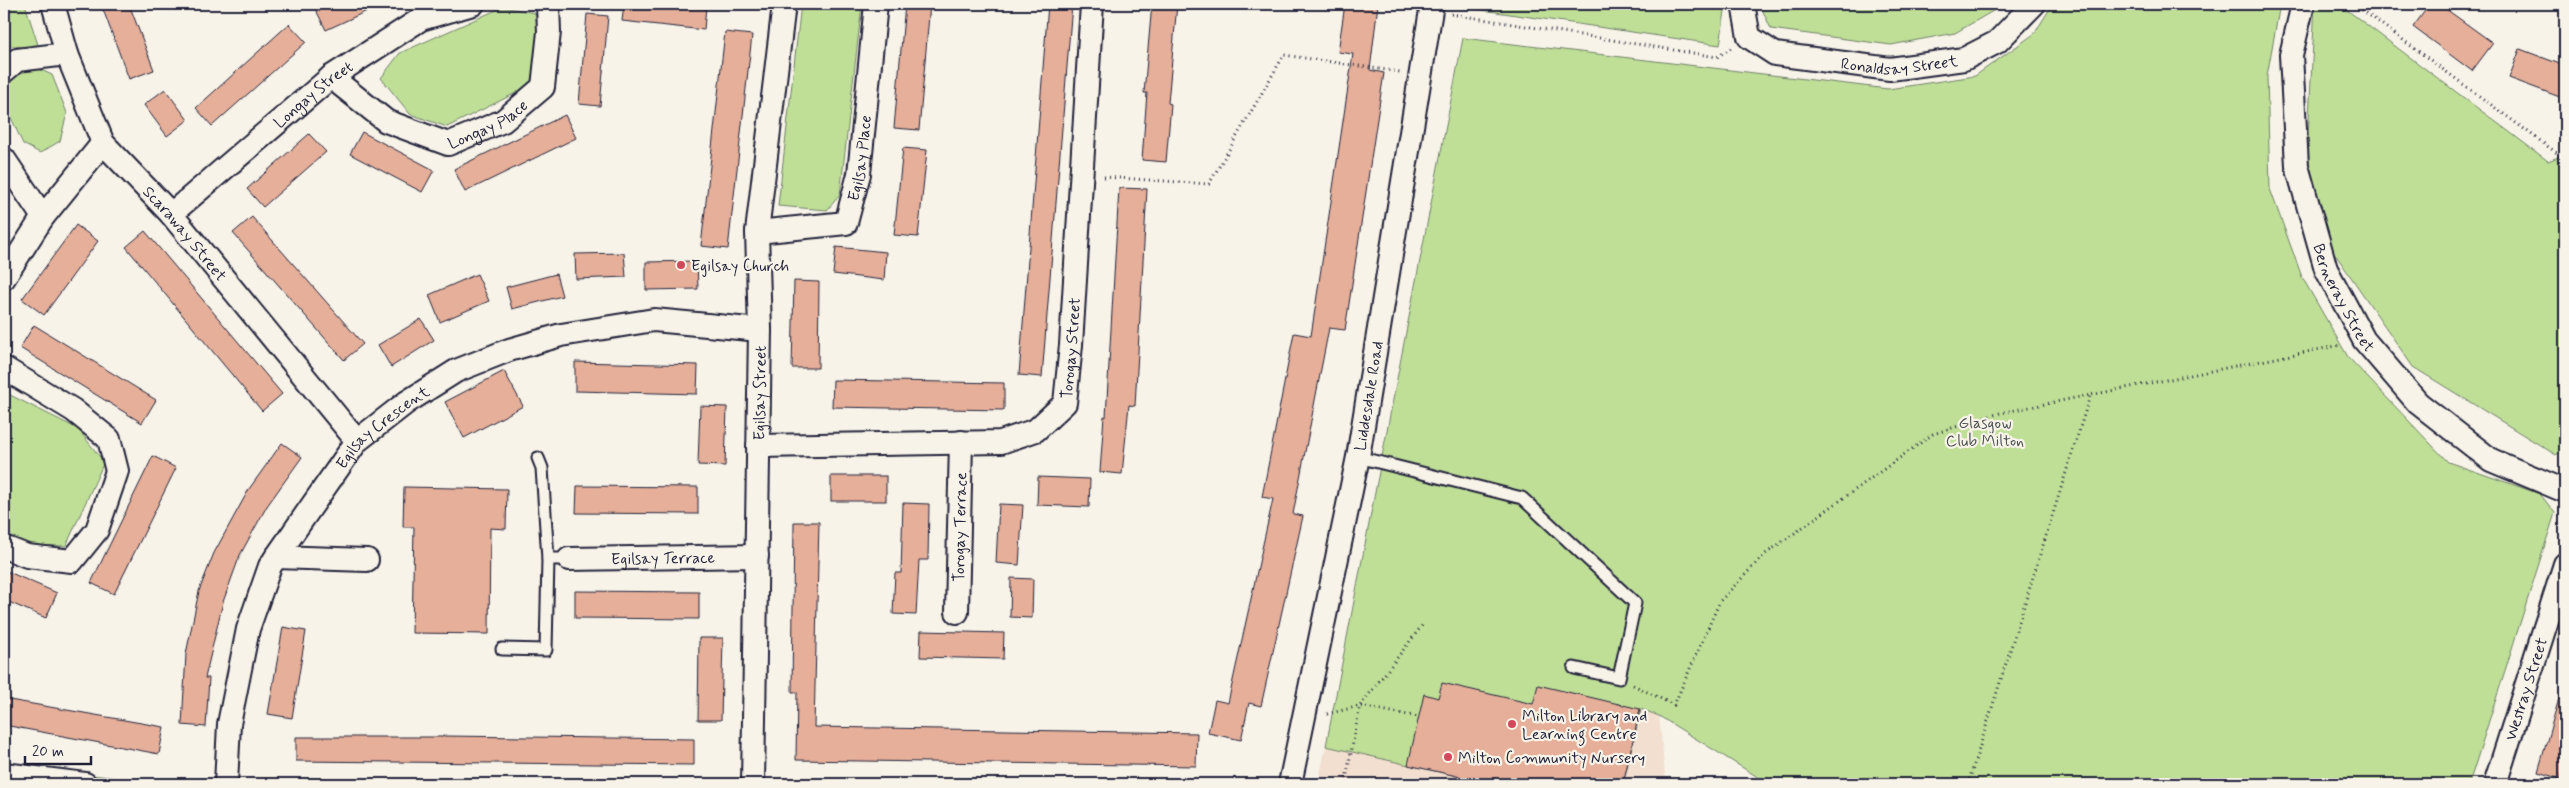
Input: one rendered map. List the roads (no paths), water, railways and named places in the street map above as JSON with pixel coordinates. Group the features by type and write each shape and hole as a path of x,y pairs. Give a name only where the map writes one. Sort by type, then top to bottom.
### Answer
{"street":[{"name":"Scaraway Street","path":"53,4 66,54 103,143 171,214 356,441"},
{"name":"Longay Street","path":"171,214 330,78 421,19 473,4"},
{"name":"Longay Place","path":"330,78 386,122 448,144 503,121 543,87 549,32 548,4"},
{"name":"Egilsay Street","path":"753,784 760,330 757,232 784,4"},
{"name":"Egilsay Place","path":"757,232 846,223 860,174 876,4"},
{"name":"Torogay Street","path":"758,446 1002,442 1036,430 1065,403 1071,345 1092,4"},
{"name":"Ronaldsay Street","path":"1743,4 1742,9 1749,37 1774,54 1890,70 1964,59 1997,42 2034,4"},
{"name":"Berneray Street","path":"2303,4 2290,55 2297,166 2326,269 2364,340 2418,403 2491,460 2565,492"},
{"name":"Liddesdale Road","path":"1290,784 1358,458 1432,8"},
{"path":"4,71 17,60 66,54"},
{"path":"4,278 42,217 103,143"},
{"path":"4,159 42,217"},
{"name":"Egilsay Crescent","path":"226,784 230,724 248,629 270,566 356,441 407,402 456,371 509,350 552,338 654,320 760,330"},
{"path":"4,368 73,410 109,439 117,471 98,530 72,561 27,556 4,547"},
{"name":"Torogay Terrace","path":"957,612 961,442"},
{"name":"Egilsay Terrace","path":"558,559 757,556"},
{"path":"276,557 366,560"},
{"name":"Westray Street","path":"2495,784 2565,564"},
{"path":"4,774 85,784"}],"lane":[{"path":"502,650 546,650 558,559 542,468 538,458"},
{"path":"1358,458 1522,498 1635,603 1619,678 1574,668"}],"place":[{"name":"Egilsay Church","path":"681,265"},
{"name":"Milton Library and Learning Centre","path":"1512,724"},
{"name":"Milton Community Nursery","path":"1448,757"}],"park label":[{"name":"Glasgow Club Milton","path":"1985,431"}]}
